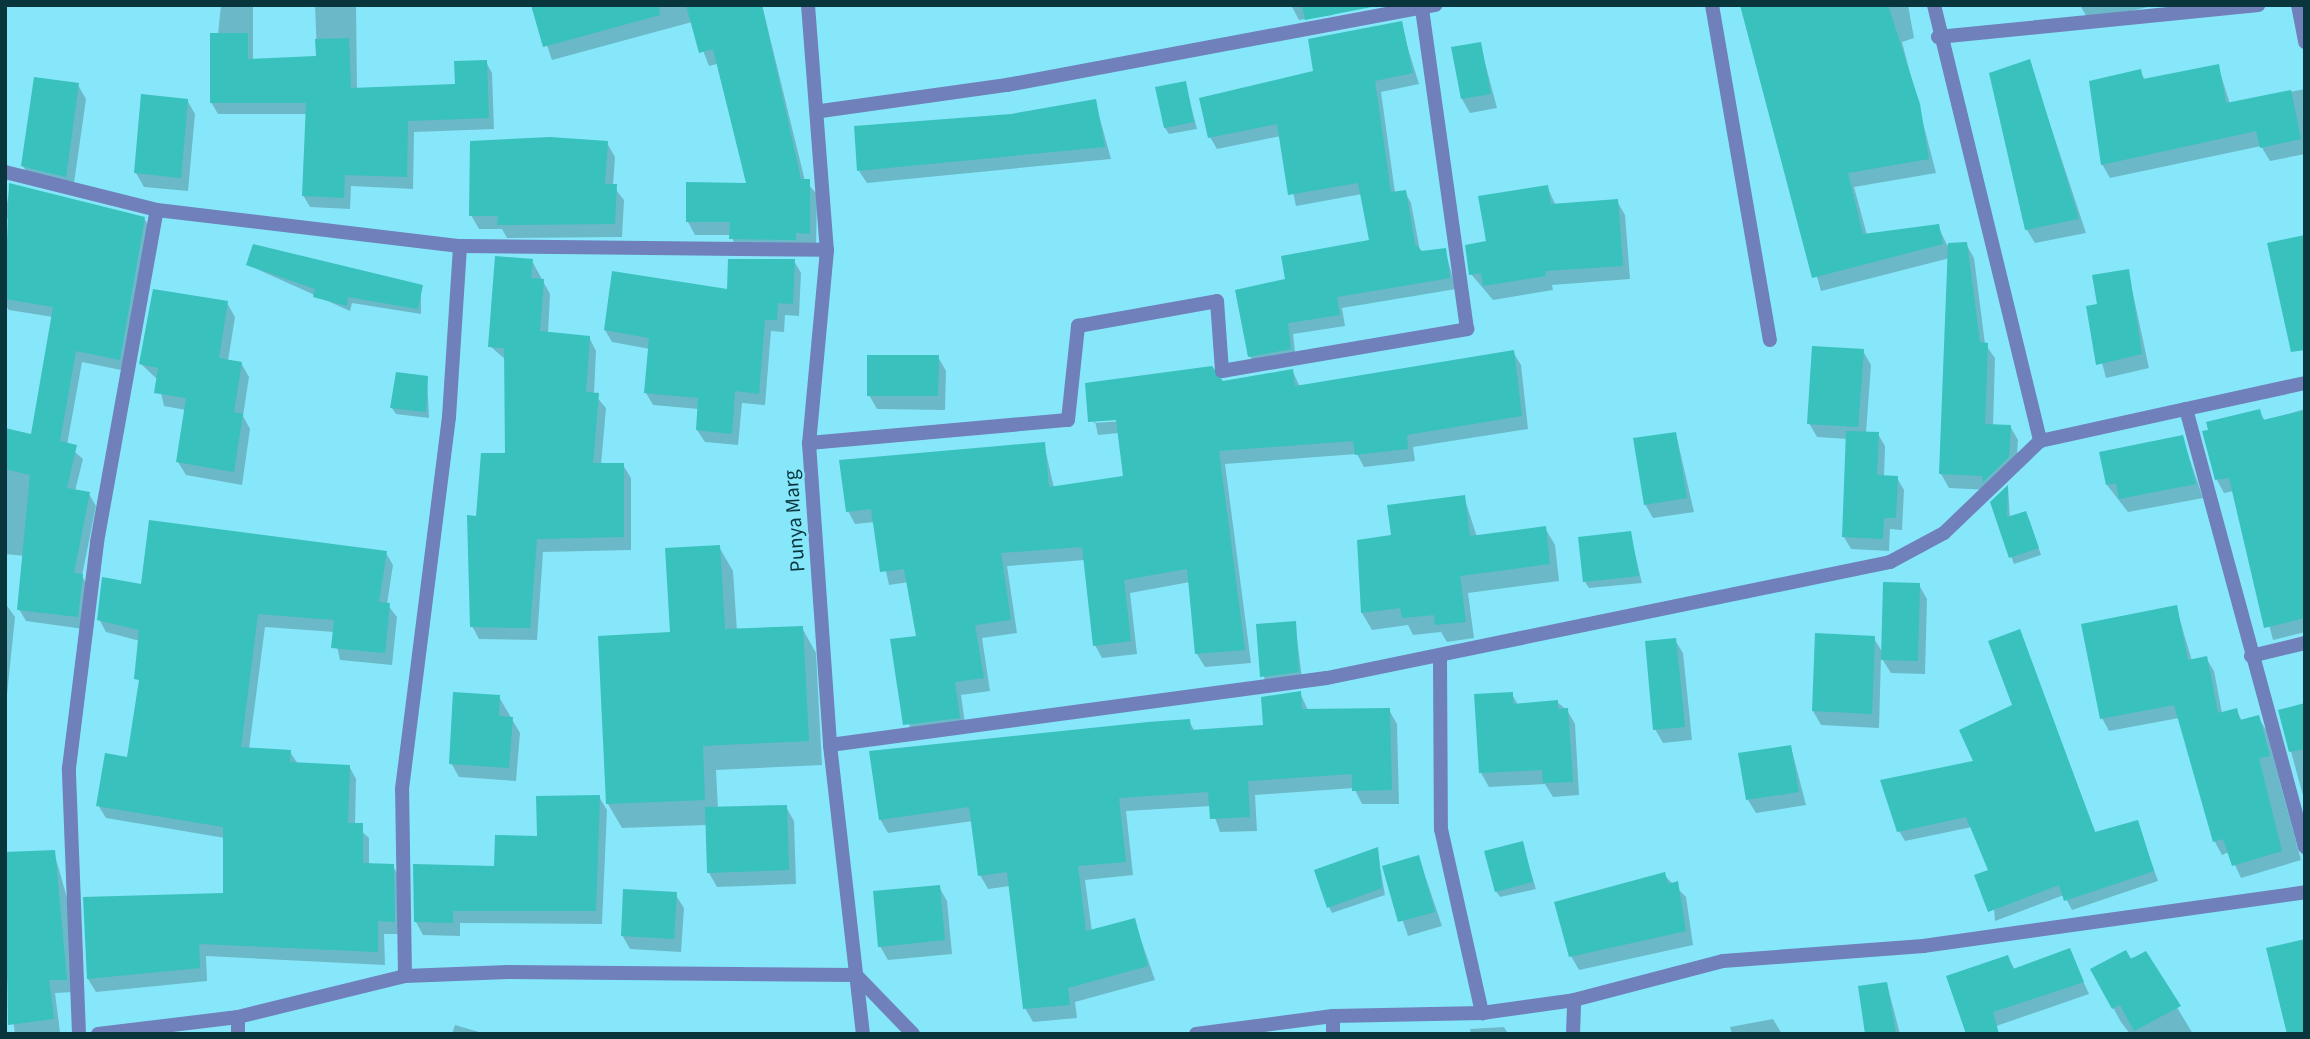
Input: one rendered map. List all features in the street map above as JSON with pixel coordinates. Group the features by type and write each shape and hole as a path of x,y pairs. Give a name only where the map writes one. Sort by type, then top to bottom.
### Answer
{"street":[{"name":"Punya Marg","path":"808,5 821,111 827,250 809,443 830,745 863,1034"},
{"path":"1712,5 1770,340"},
{"path":"1934,5 1938,37 2040,441"},
{"path":"1938,37 2258,5"},
{"path":"2298,5 2305,42"},
{"path":"809,443 1068,420 1078,326 1217,301 1222,371 1467,329 1429,7 1007,85 821,111"},
{"path":"5,172 158,210 460,246 827,250"},
{"path":"79,1034 69,768 97,542 158,210"},
{"path":"405,976 402,789 449,417 460,246"},
{"path":"830,745 1326,678 1890,562 1944,533 2040,441 2305,383"},
{"path":"2186,409 2305,847"},
{"path":"2251,656 2305,643"},
{"path":"1440,656 1441,829 1482,1013"},
{"path":"1196,1034 1333,1016 1482,1013 1574,1000 1723,961 1923,946 2305,892"},
{"path":"98,1034 238,1017 405,976 856,975 913,1034"},
{"path":"1573,1034 1574,1000"},
{"path":"1333,1016 1333,1034"},
{"path":"238,1017 238,1034"}],"building":[{"path":"531,5 659,5 660,15 543,47"},
{"path":"686,5 762,5 801,179 810,179 810,234 796,233 796,240 729,239 730,222 686,222 686,182 746,183 713,49 699,53"},
{"path":"1302,5 1382,5 1305,20"},
{"path":"1740,5 1888,5 1920,104 1929,159 1848,173 1863,234 1939,224 1943,244 1812,278"},
{"path":"1402,21 1413,73 1375,81 1391,192 1406,190 1415,244 1422,251 1446,248 1450,278 1337,297 1340,315 1288,323 1291,349 1248,357 1235,290 1285,279 1281,256 1369,240 1358,183 1288,195 1277,124 1208,138 1199,98 1313,71 1308,39"},
{"path":"210,33 248,33 248,59 316,56 315,39 349,38 351,88 455,84 454,61 487,60 489,118 408,121 407,177 345,175 344,198 302,196 306,103 210,103"},
{"path":"1481,42 1491,94 1461,99 1451,47"},
{"path":"2030,59 2079,219 2025,230 1989,73"},
{"path":"2219,64 2226,103 2291,90 2301,139 2260,148 2256,131 2101,165 2089,81 2141,69 2143,79"},
{"path":"34,77 79,83 66,177 21,166"},
{"path":"1186,81 1194,122 1164,128 1155,87"},
{"path":"141,94 188,99 181,178 134,173"},
{"path":"1096,99 1105,147 857,171 854,126 1011,114"},
{"path":"550,137 608,141 605,184 617,184 615,224 497,225 498,216 469,216 470,141"},
{"path":"9,183 145,217 120,360 76,351 60,441 77,445 67,488 90,492 74,573 83,574 78,617 17,610 30,475 5,469 5,428 31,434 53,307 5,299"},
{"path":"1548,185 1551,204 1618,199 1623,266 1545,271 1546,276 1483,286 1481,273 1469,275 1465,245 1486,241 1478,196"},
{"path":"2305,235 2305,350 2291,352 2267,243"},
{"path":"1967,242 1980,342 1988,343 1985,424 2011,425 2009,457 1983,482 1982,476 1939,474 1948,243"},
{"path":"253,244 423,285 418,309 348,297 347,306 313,297 315,289 246,265"},
{"path":"495,256 533,259 531,278 544,279 540,331 590,336 586,392 599,393 593,463 624,463 624,537 537,539 530,628 470,627 467,515 476,516 481,453 505,453 504,348 488,347"},
{"path":"728,259 795,259 793,304 778,303 777,320 765,320 759,394 735,391 732,434 696,430 698,398 644,393 649,338 604,330 612,271 727,289"},
{"path":"2129,269 2142,354 2096,365 2086,306 2097,304 2092,275"},
{"path":"153,289 228,301 219,358 242,362 234,412 243,414 234,472 176,462 186,398 154,393 158,368 139,364"},
{"path":"1812,346 1864,349 1858,427 1807,424"},
{"path":"1514,350 1522,416 1407,435 1408,449 1355,455 1353,441 1219,451 1245,650 1195,654 1187,569 1124,580 1131,641 1093,646 1082,547 1001,553 1011,620 975,625 984,678 955,682 960,718 903,725 890,639 916,636 904,569 880,572 871,509 846,512 839,460 1045,442 1049,487 1123,476 1116,420 1088,422 1085,383 1212,366 1223,381 1293,369 1295,386"},
{"path":"867,355 939,355 938,396 867,396"},
{"path":"396,372 428,376 426,412 390,408"},
{"path":"2260,409 2263,420 2305,410 2305,618 2264,628 2229,478 2215,480 2202,431 2208,430 2206,422"},
{"path":"1846,431 1879,432 1877,475 1898,476 1896,518 1884,518 1883,539 1842,537"},
{"path":"1676,432 1687,498 1644,505 1633,438"},
{"path":"2183,435 2196,484 2119,499 2116,483 2106,485 2099,452"},
{"path":"2008,485 2007,517 2026,511 2039,548 2009,558 1990,502"},
{"path":"1465,495 1470,536 1546,526 1550,564 1460,576 1466,622 1435,625 1434,615 1402,618 1400,608 1361,613 1357,540 1391,535 1387,505"},
{"path":"149,520 387,551 379,602 390,603 385,653 331,648 334,620 258,614 241,747 291,750 290,762 350,765 348,823 363,823 363,863 394,864 395,922 378,921 378,952 199,944 200,968 87,979 83,897 223,893 223,827 96,806 105,753 127,757 139,680 134,679 139,630 97,620 102,577 141,584"},
{"path":"1631,531 1639,576 1583,582 1578,537"},
{"path":"720,545 725,629 803,626 809,741 703,746 705,800 606,804 598,636 670,632 665,548"},
{"path":"1883,582 1920,583 1918,661 1881,660"},
{"path":"2177,605 2188,660 2207,656 2218,713 2237,708 2240,720 2259,715 2270,756 2259,758 2282,851 2232,866 2223,839 2213,842 2174,705 2100,719 2081,624"},
{"path":"1296,621 1299,672 1260,677 1256,624"},
{"path":"2020,629 2095,832 2138,820 2154,871 2064,901 2059,885 1988,912 1974,875 1988,870 1966,817 1897,832 1880,780 1973,761 1959,730 2012,705 1988,641"},
{"path":"1815,633 1875,636 1872,714 1812,711"},
{"path":"1676,638 1685,727 1653,730 1645,641"},
{"path":"1301,691 1302,709 1390,708 1392,790 1352,791 1352,774 1248,781 1250,817 1210,819 1208,792 1119,798 1126,862 1078,866 1086,931 1135,918 1148,966 1068,988 1070,1005 1023,1009 1007,872 978,876 969,807 879,820 869,751 1190,719 1191,730 1263,725 1261,697"},
{"path":"453,692 500,695 499,716 513,717 509,768 449,764"},
{"path":"1513,692 1513,704 1558,700 1558,709 1568,708 1573,782 1543,783 1542,770 1479,773 1474,694"},
{"path":"2305,703 2305,749 2289,752 2278,710"},
{"path":"1791,745 1799,792 1746,800 1738,753"},
{"path":"600,795 596,911 453,911 453,923 414,922 413,864 494,866 495,835 537,836 536,796"},
{"path":"787,805 789,870 707,873 705,807"},
{"path":"1523,841 1533,882 1495,892 1484,851"},
{"path":"1378,847 1382,888 1327,908 1314,870"},
{"path":"55,850 67,980 49,980 54,1019 8,1025 5,852"},
{"path":"1419,855 1435,912 1398,922 1382,866"},
{"path":"1665,872 1668,884 1678,881 1686,931 1569,957 1554,902"},
{"path":"940,885 945,940 878,947 873,891"},
{"path":"623,889 677,892 674,939 621,936"},
{"path":"2305,939 2305,1034 2287,1034 2266,948"},
{"path":"2070,948 2084,982 1993,1012 1999,1034 1966,1034 1946,976 2008,955 2013,969"},
{"path":"2126,950 2131,959 2146,951 2181,1006 2134,1031 2120,1005 2112,1009 2090,969"},
{"path":"1887,982 1896,1034 1865,1034 1858,986"}]}
